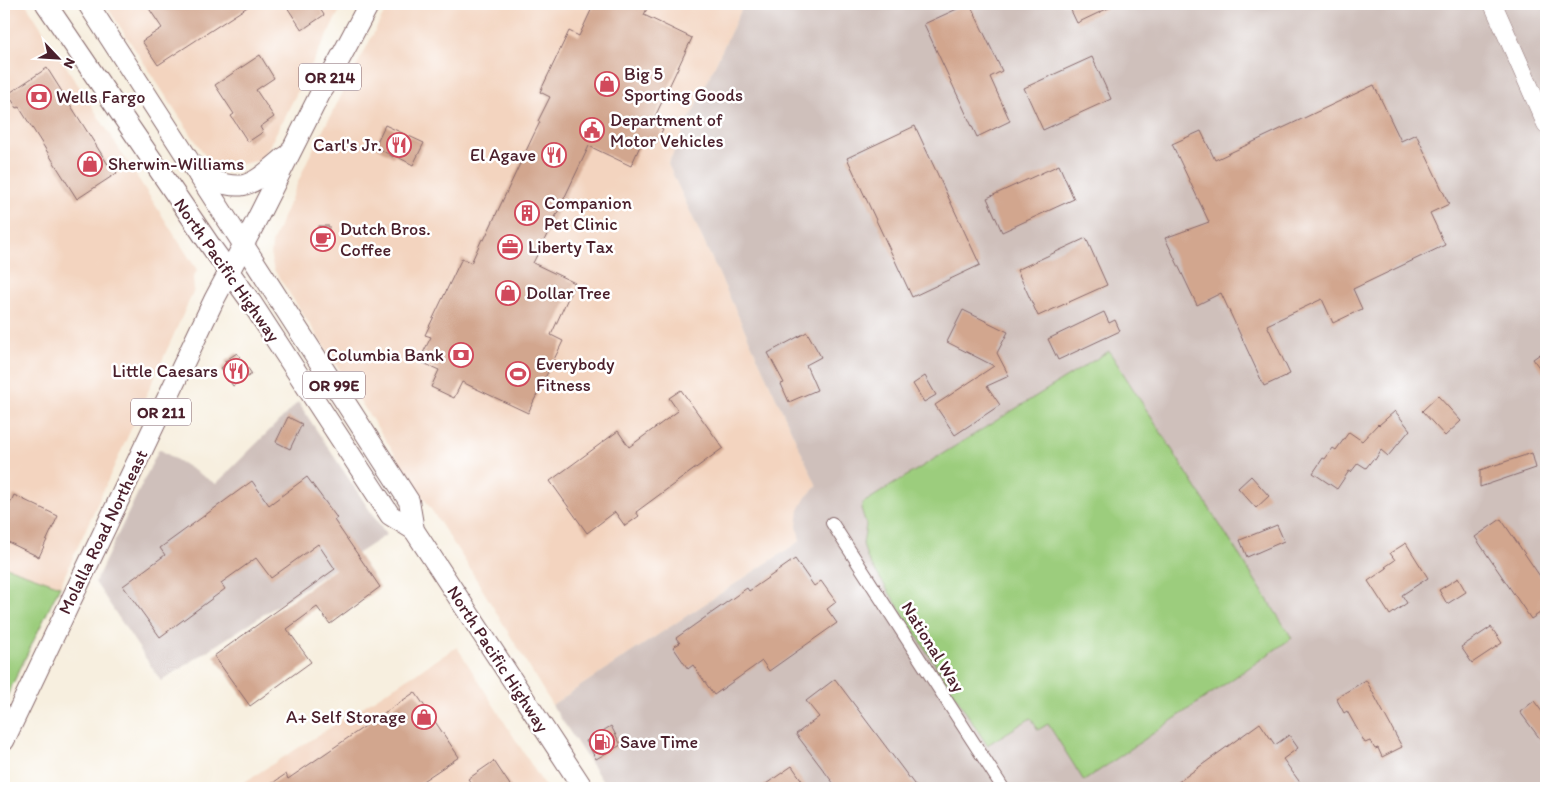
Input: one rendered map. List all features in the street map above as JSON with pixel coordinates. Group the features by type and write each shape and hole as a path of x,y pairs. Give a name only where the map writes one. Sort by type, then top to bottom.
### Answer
{"main road":[{"name":"North Pacific Highway","path":"46,4 251,302 390,515 414,530"},
{"name":"North Pacific Highway","path":"88,4 409,501 414,530 583,788"},
{"name":"OR 214","path":"244,244 320,94 369,4"},
{"name":"OR 214","path":"199,176 224,184 245,186 261,177 292,151"},
{"name":"Molalla Road Northeast","path":"4,741 214,300 244,244"},
{"path":"352,457 372,443"}],"street":[{"path":"1493,4 1546,124"},
{"name":"National Way","path":"832,524 1003,788"}],"shaded area":[{"path":"4,4 26,4 197,270 193,278 194,290 60,586 4,566"},
{"path":"105,4 343,4 262,160 214,169"},
{"path":"389,4 744,4 668,164 817,486 806,497 797,526 800,541 552,705 467,564 274,270 271,259 272,243 308,159"},
{"path":"744,4 1546,4 1546,788 607,788 552,705 800,541 797,526 799,510 806,497 817,486 668,164"},
{"path":"298,402 386,535 161,681 95,582 159,449 216,484"},
{"name":"A+ Self Storage","path":"457,647 546,788 235,788"}],"green space":[{"path":"1109,351 1292,638 1084,781 1048,724 1038,730 1031,718 987,745 867,558 863,544 866,525 861,508 863,503"},
{"path":"4,566 60,586 4,702"}],"building":[{"path":"146,4 252,4 158,65 142,41 162,28"},
{"path":"285,4 317,4 324,15 302,30"},
{"path":"594,4 649,4 644,15 692,38 652,123 663,129 656,143 644,137 631,166 589,146 533,263 575,283 551,335 563,341 528,413 462,382 454,398 431,387 439,370 419,361 431,337 425,335 462,258 471,263 482,239 484,240 540,122 538,121 550,97 540,92 569,31 579,36"},
{"path":"970,4 1002,71 990,77 1010,121 977,137 924,24"},
{"path":"1068,4 1117,4 1077,23"},
{"path":"260,55 274,78 256,90 274,117 260,127 263,132 248,142 231,116 234,114 215,85"},
{"path":"1092,57 1111,99 1043,130 1024,88"},
{"path":"47,68 109,166 111,164 117,173 77,199 19,107 17,108 8,94"},
{"path":"1374,85 1401,141 1416,134 1449,204 1430,213 1445,245 1353,289 1362,309 1333,323 1322,299 1267,325 1290,374 1264,386 1221,293 1197,305 1165,238 1209,222 1172,144 1201,131 1215,160"},
{"name":"Carl's Jr.","path":"385,125 424,143 413,165 394,155 393,157 375,146"},
{"path":"915,126 980,265 912,297 847,158"},
{"path":"1059,165 1074,199 1002,232 987,198"},
{"path":"319,226 329,226 328,244 318,243"},
{"path":"1086,238 1107,285 1038,316 1017,270"},
{"path":"963,310 1008,332 997,353 1009,376 987,386 1000,405 955,435 935,405 994,366 947,342"},
{"path":"1104,312 1109,323 1115,320 1120,331 1058,360 1048,339"},
{"path":"807,332 821,357 806,365 817,390 789,402 781,384 784,383 768,353"},
{"path":"1546,350 1546,377 1533,359"},
{"name":"Little Caesars","path":"237,353 252,374 233,386 221,368 226,364 225,361"},
{"path":"925,376 936,395 924,402 913,384"},
{"path":"681,390 723,448 636,512 639,516 625,526 615,512 587,533 550,481 618,431 629,447 678,411 669,398"},
{"path":"1438,396 1461,421 1445,436 1422,411"},
{"path":"1395,411 1410,430 1388,456 1381,450 1375,460 1373,459 1366,468 1358,463 1351,472 1349,471 1337,489 1313,473 1323,458 1325,459 1333,448 1336,450 1349,432 1362,441 1378,424"},
{"path":"288,417 302,424 290,449 276,442"},
{"path":"1532,453 1536,468 1480,487 1480,470"},
{"path":"1251,476 1269,496 1256,508 1238,488"},
{"path":"307,477 337,518 334,520 380,587 330,624 317,607 287,629 311,662 250,706 214,656 335,569 318,544 271,578 256,558 221,583 225,589 160,637 123,586 165,555 160,548 252,481 269,505"},
{"path":"14,495 58,516 39,557 4,540 4,516"},
{"path":"1501,519 1546,585 1546,609 1531,619 1475,537"},
{"path":"1277,525 1284,541 1247,557 1240,540"},
{"path":"1406,543 1428,578 1402,595 1407,603 1390,615 1368,581 1395,560 1390,553"},
{"path":"795,559 814,586 821,581 836,602 827,609 837,623 769,671 762,661 714,695 693,665 688,669 673,647 680,643 676,638 747,588 749,591"},
{"path":"1458,578 1466,592 1447,604 1439,590"},
{"path":"1491,627 1502,643 1472,663 1461,647"},
{"path":"835,679 917,788 837,788 796,734 819,717 806,701"},
{"path":"1366,680 1402,747 1382,757 1378,748 1375,749 1370,741 1365,743 1347,711 1344,713 1336,698"},
{"path":"415,692 459,757 412,788 265,788 286,774 288,779"},
{"path":"1534,701 1546,717 1546,747 1520,712"},
{"path":"1260,723 1275,745 1289,735 1298,748 1283,759 1304,788 1170,788"},
{"path":"611,726 621,745 596,759 586,741"},
{"path":"494,761 512,788 475,788 468,779"},
{"path":"792,766 807,788 760,788"}],"place":[{"name":"Big 5 Sporting Goods","path":"607,84"},
{"name":"Wells Fargo","path":"39,97"},
{"name":"Department of Motor Vehicles","path":"592,130"},
{"name":"Carl's Jr.","path":"399,145"},
{"name":"El Agave","path":"554,155"},
{"name":"Sherwin-Williams","path":"90,164"},
{"name":"Companion Pet Clinic","path":"527,213"},
{"name":"Dutch Bros. Coffee","path":"323,239"},
{"name":"Liberty Tax","path":"510,247"},
{"name":"Dollar Tree","path":"508,293"},
{"name":"Columbia Bank","path":"461,355"},
{"name":"Little Caesars","path":"236,371"},
{"name":"Everybody Fitness","path":"518,374"},
{"name":"A+ Self Storage","path":"424,717"},
{"name":"Save Time","path":"602,742"}]}
